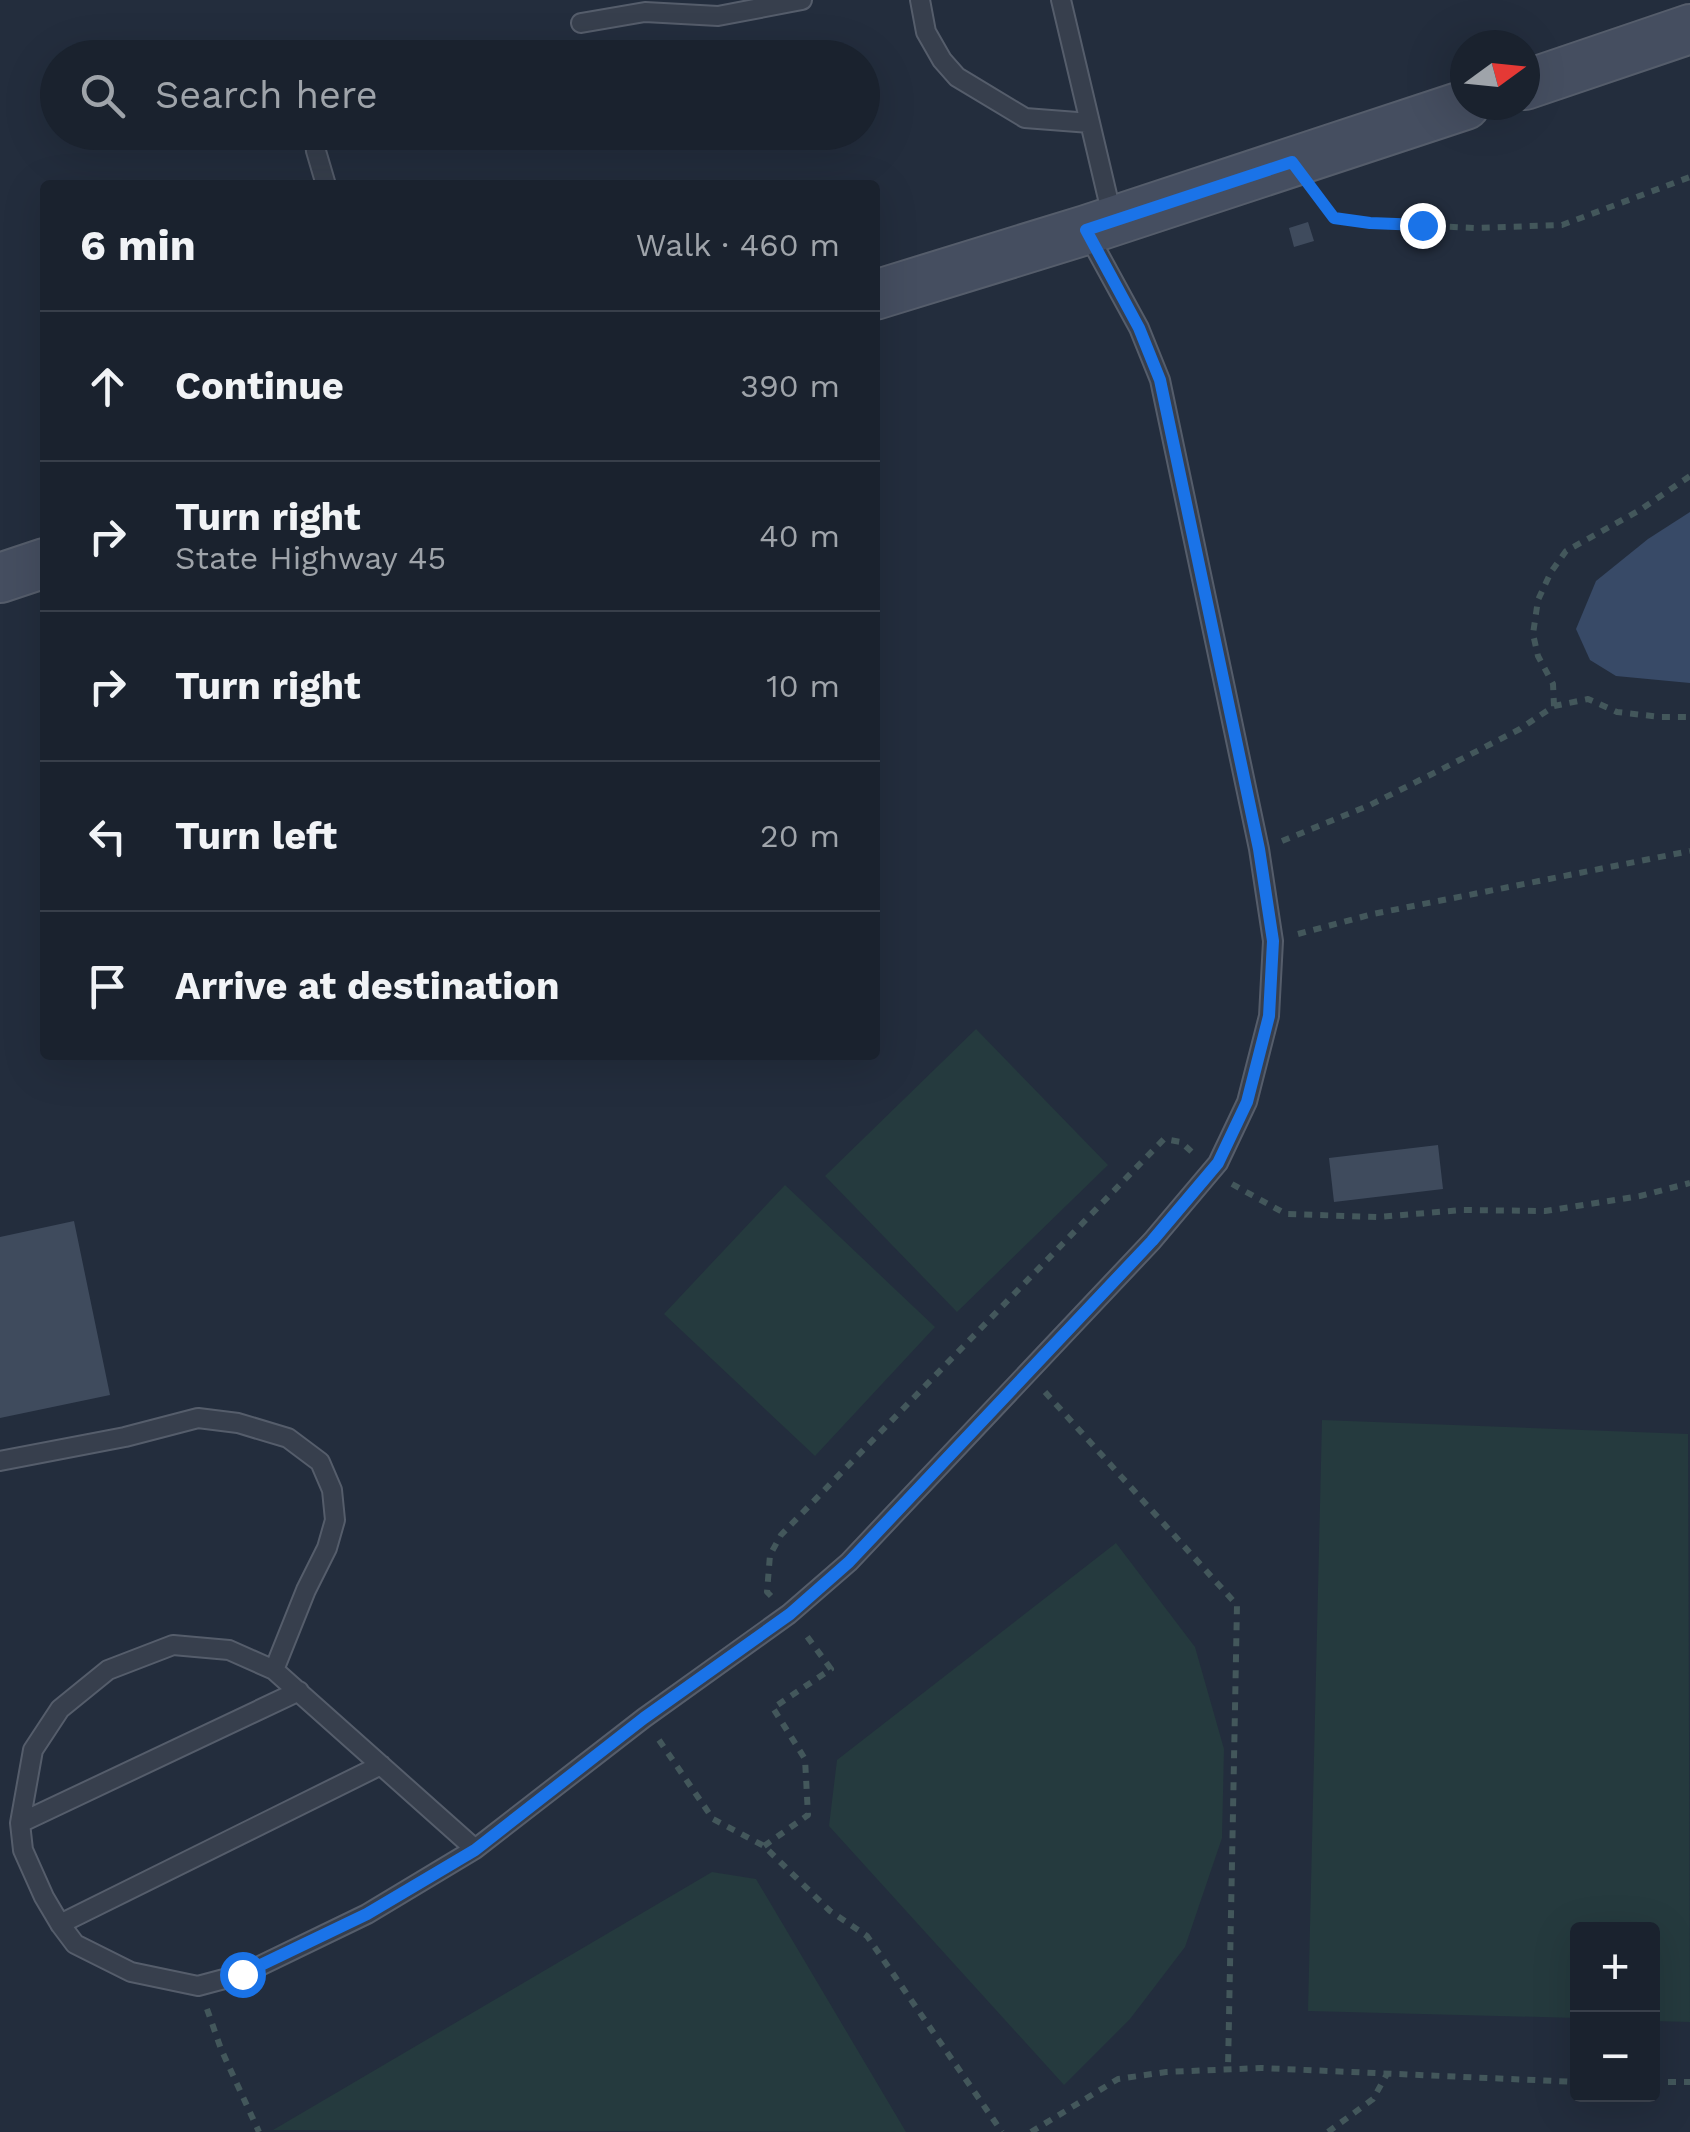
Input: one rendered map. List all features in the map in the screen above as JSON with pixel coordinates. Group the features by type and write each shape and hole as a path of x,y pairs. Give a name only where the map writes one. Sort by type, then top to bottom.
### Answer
{"main road":[{"path":"1540,80 1690,29"},
{"path":"880,293 1100,226 1450,110"},
{"path":"0,578 40,565"}],"lane":[{"path":"581,23 645,12 718,16 802,0"},
{"path":"920,0 926,32 957,77 1026,118 1090,123"},
{"path":"475,1850 274,1670 229,1650 173,1645 108,1670 60,1709 33,1750 20,1823 23,1850 60,1924 76,1944 131,1972 198,1986 242,1974 367,1914 475,1850 644,1718 790,1614 849,1562 1152,1241 1218,1163 1247,1102 1269,1016 1273,941 1259,849 1160,380 1100,226 1090,123 1060,0"},
{"path":"316,150 325,180"},
{"path":"0,1461 125,1437 198,1418 238,1423 288,1438 320,1462 332,1490 335,1520 327,1548 274,1670"},
{"path":"20,1823 299,1691"},
{"path":"60,1924 381,1765"}],"path":[{"path":"1292,162 1334,218 1476,228 1562,225 1690,177"},
{"path":"1554,706 1553,684 1538,656 1533,634 1538,600 1550,572 1566,551 1640,510 1690,476"},
{"path":"1259,849 1384,798 1520,729 1554,706 1588,699 1618,712 1690,717"},
{"path":"1273,941 1374,914 1690,851"},
{"path":"764,1846 808,1815 806,1760 773,1708 831,1669 790,1614 767,1592 770,1555 781,1535 1164,1139 1181,1142 1212,1170 1286,1214 1378,1217 1462,1210 1546,1211 1640,1196 1690,1183"},
{"path":"1028,1373 1237,1605 1228,2069"},
{"path":"644,1718 713,1819 764,1846 830,1911 867,1936 1002,2132"},
{"path":"198,1986 221,2049 259,2132"},
{"path":"1031,2132 1118,2079 1166,2072 1261,2068 1570,2082"},
{"path":"1328,2132 1372,2098 1387,2074"},
{"path":"1660,2082 1690,2082"}],"green space":[{"path":"976,1029 1108,1165 957,1312 825,1176"},
{"path":"785,1185 935,1327 815,1456 664,1314"},
{"path":"1322,1420 1688,1434 1690,2022 1660,2021 1660,1922 1570,1922 1570,2018 1308,2011"},
{"path":"1116,1543 1195,1647 1224,1749 1222,1838 1185,1947 1130,2019 1064,2085 829,1826 837,1760"},
{"path":"712,1872 756,1879 906,2132 273,2130"}],"water":[{"path":"1690,512 1690,683 1616,676 1590,660 1576,629 1596,581 1648,539"}],"building":[{"path":"1308,222 1314,241 1294,247 1289,228"},
{"path":"1438,1145 1443,1189 1334,1202 1329,1158"},
{"path":"74,1221 110,1395 0,1418 0,1237"}],"route":[{"path":"242,1974 367,1914 475,1850 644,1718 790,1614 849,1562 1152,1241 1218,1163 1247,1102 1269,1016 1273,941 1259,849 1160,380 1139,328 1086,230 1292,162 1334,218 1422,225"}]}
